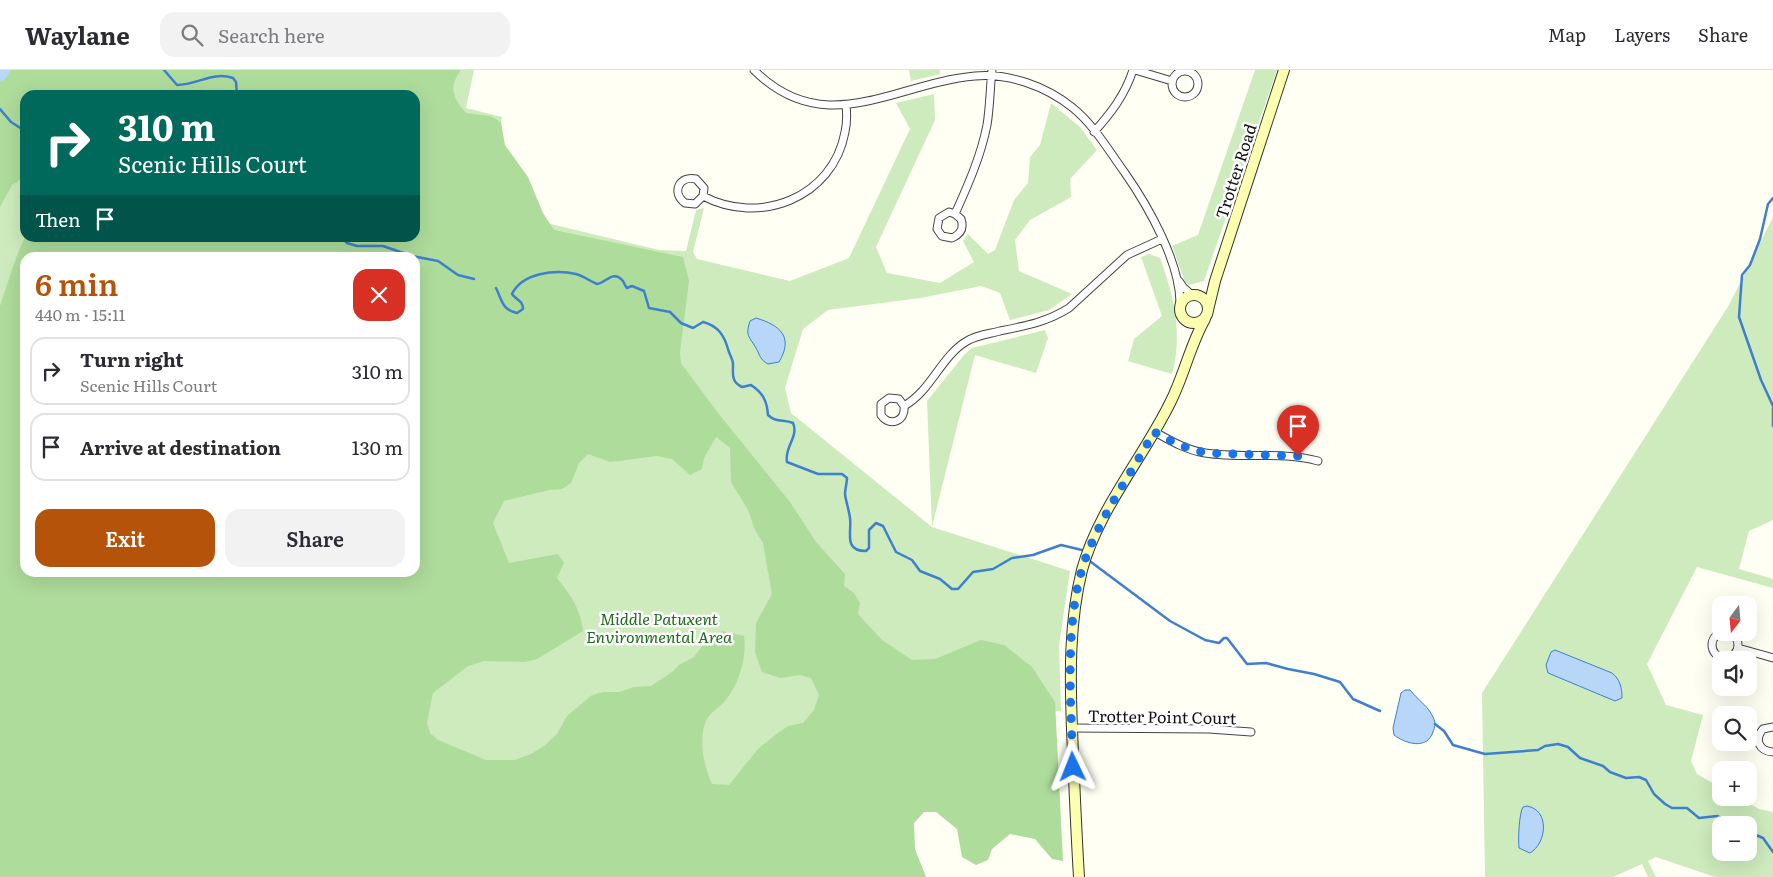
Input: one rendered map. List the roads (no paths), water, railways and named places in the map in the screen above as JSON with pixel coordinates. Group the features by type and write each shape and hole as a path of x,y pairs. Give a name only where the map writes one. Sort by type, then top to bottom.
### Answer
{"street":[{"path":"754,70 770,84 796,98 822,104 846,105 960,78 992,73 1047,91 1072,108 1094,132 1134,187 1162,239 1177,279 1180,312 1190,334 1192,346"},
{"path":"1094,132 1120,100 1134,70 1172,81"},
{"name":"Trotter Road","path":"1079,877 1071,694 1073,632 1082,570 1105,516 1172,401 1192,346 1206,315 1215,281 1284,70"},
{"path":"955,214 980,154 987,125 992,73"},
{"path":"703,196 721,205 733,208 761,209 789,201 802,194 826,174 835,161 845,133 846,105"},
{"path":"904,406 919,397 962,345 978,336 1035,324 1058,315 1069,308 1126,255 1162,239"},
{"path":"1177,279 1183,287 1205,300 1206,315 1197,323 1184,320"},
{"path":"1180,303 1185,298 1205,291 1215,281"},
{"path":"1154,432 1179,445 1205,453 1298,456 1318,461"},
{"path":"1738,648 1773,658"},
{"path":"1773,727 1763,729 1758,735 1758,742 1766,752 1773,752"},
{"name":"Trotter Point Court","path":"1072,728 1209,729 1251,732"}],"water":[{"path":"756,318 772,324 782,333 785,339 785,346 779,362 768,364 763,361 750,338 748,330 750,321"},
{"path":"1555,650 1612,673 1620,684 1622,698 1615,701 1548,673 1546,665 1551,652"},
{"path":"1405,690 1410,690 1429,710 1434,719 1435,727 1430,738 1421,743 1410,743 1394,735 1393,728 1401,693"},
{"path":"1527,806 1540,814 1544,827 1540,842 1530,853 1519,848 1521,815 1523,807"}],"waterway":[{"path":"0,74 3,70"},
{"path":"164,70 177,85 212,77 226,76 233,78 236,82 237,90"},
{"path":"0,109 11,122 20,128"},
{"path":"1773,198 1768,204 1760,239 1750,265 1742,275 1739,317 1761,380 1773,406"},
{"path":"346,242 357,246 383,246 400,252"},
{"path":"420,258 438,261 458,275 474,279"},
{"path":"496,288 505,307 517,313 523,309 523,306 512,294 523,281 531,277 559,272 579,275 597,284 616,276 623,281 627,288 632,286 644,291 649,308 670,312 681,323 693,328 703,322 716,329 725,339 732,360 733,377 736,383 742,387 751,385 759,391 764,398 768,415 777,420 793,423 794,433 787,462 818,474 842,474 847,478 845,494 850,518 850,540 854,548 866,551 869,548 869,530 876,523 883,526 896,552 912,560 920,571 940,579 952,589 958,589 973,572 993,569 1012,558 1033,555 1061,545 1082,550"},
{"path":"1773,408 1773,426"},
{"path":"1091,562 1170,621 1205,640 1219,643 1224,638 1227,638 1247,664 1266,663 1340,682 1353,699 1380,711"},
{"path":"1435,724 1444,731 1453,745 1485,754 1538,750 1545,746 1558,744 1568,747 1580,758 1603,766 1610,772 1626,778 1639,777 1646,780 1654,794 1672,808 1687,808 1699,818 1712,817"},
{"path":"1757,835 1763,838 1773,852"}],"park label":[{"name":"Middle Patuxent Environmental Area","path":"659,627"}]}
